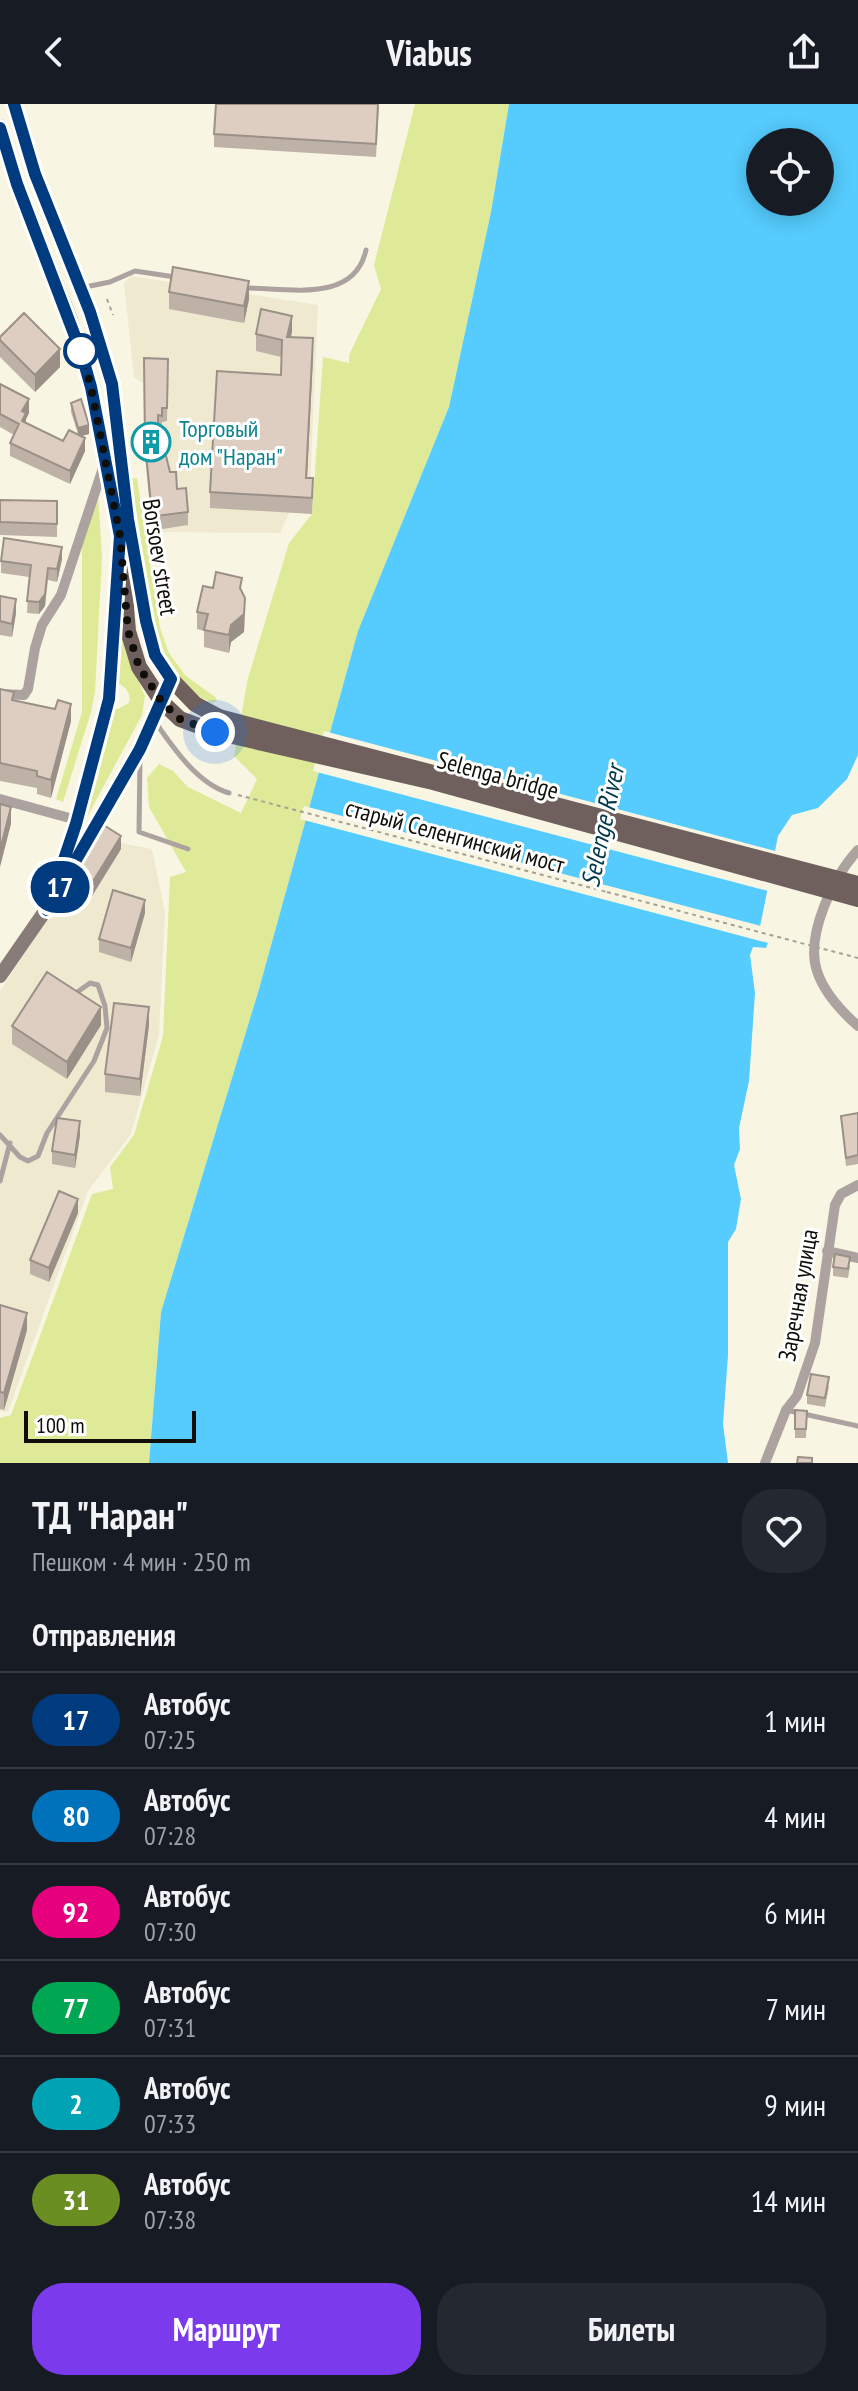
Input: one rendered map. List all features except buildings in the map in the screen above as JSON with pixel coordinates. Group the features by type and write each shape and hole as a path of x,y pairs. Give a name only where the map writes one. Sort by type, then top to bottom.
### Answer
{"main road":[{"name":"Borsoev street","path":"14,104 35,174 80,288 112,384 128,519 155,655 171,679 217,724"},
{"name":"Borsoev street","path":"0,127 17,184 81,352 91,387 120,536 128,631 139,667 162,702 180,719 217,724"},
{"name":"Selenga bridge","path":"217,724 858,884"},
{"name":"Selenga bridge","path":"217,724 858,899"}],"street":[{"path":"0,694 24,695 28,689 42,625 61,595 104,463"},
{"path":"47,910 77,820 109,699 120,536"},
{"path":"60,547 75,548"},
{"path":"0,976 47,910 140,749 171,679"},
{"path":"154,720 165,717 180,719"},
{"path":"0,799 77,820"},
{"path":"858,850 846,864 829,895 814,942 816,970 830,997 858,1026"},
{"name":"Заречная улица","path":"765,1463 786,1410 797,1396 815,1343 835,1205 841,1194 858,1185"},
{"path":"827,1251 858,1258"}],"lane":[{"path":"239,288 327,289 354,277 363,264 366,250"},
{"path":"80,288 110,282 135,271 179,278"},
{"path":"154,720 170,743 207,783 229,793"},
{"path":"140,749 139,832 188,849"},
{"path":"0,1135 20,1157 28,1161 38,1156 47,1133 94,1061 107,1028 102,993 98,985 90,983 76,993"},
{"path":"0,1181 10,1143"},
{"path":"786,1410 858,1426"}],"path":[{"path":"107,299 113,315"},
{"name":"старый Селенгинский мост","path":"229,793 858,958"}],"shaded area":[{"path":"131,276 318,305 310,488 293,505 280,533 152,532 145,456 143,383 134,377 124,283"},
{"path":"101,836 152,849 165,912 159,1035 131,1134 88,1191 8,1412 0,1411 0,991"}],"green space":[{"path":"415,104 509,104 491,212 449,407 358,631 259,989 161,1312 149,1463 0,1463 0,1418 11,1415 92,1194 113,1189 110,1167 134,1135 163,1036 170,877 186,872 149,807 147,778 159,764 173,771 188,787 241,813 257,779 234,756 248,678 289,543 312,514 323,357 349,363 349,355 381,289 374,265"},
{"path":"137,478 160,628 169,653 185,675 215,697 217,700 213,703 191,691 174,675 154,635 132,479"},
{"path":"98,494 102,557 95,692 63,802 56,799 82,712 82,527"},
{"path":"121,631 126,653 145,696 142,715 73,843 107,709 118,709 129,703 127,691 110,679"}],"water":[{"name":"Selenge River","path":"509,104 858,104 858,755 847,779 818,808 792,815 778,836 760,927 771,934 766,948 753,947 750,955 755,993 749,1081 739,1128 740,1149 734,1165 741,1199 736,1229 728,1242 728,1355 723,1424 728,1463 149,1463 161,1312 259,989 358,631 449,407 491,212"}],"pier":[{"path":"324,731 779,852 772,892 313,771"},
{"path":"304,806 769,928 775,935 772,944 300,819"}],"bus line":[{"name":"17","path":"0,128 17,184 81,352 91,387 120,536 109,699 76,824 47,910 140,749 171,679 155,655 146,621 128,519 112,384 90,312 35,174 14,104"}],"place":[{"name":"Торговый дом \"Наран\"","path":"151,442"}],"route":[{"path":"81,351 120,536 128,631 139,667 162,702 180,719 215,732"}]}
